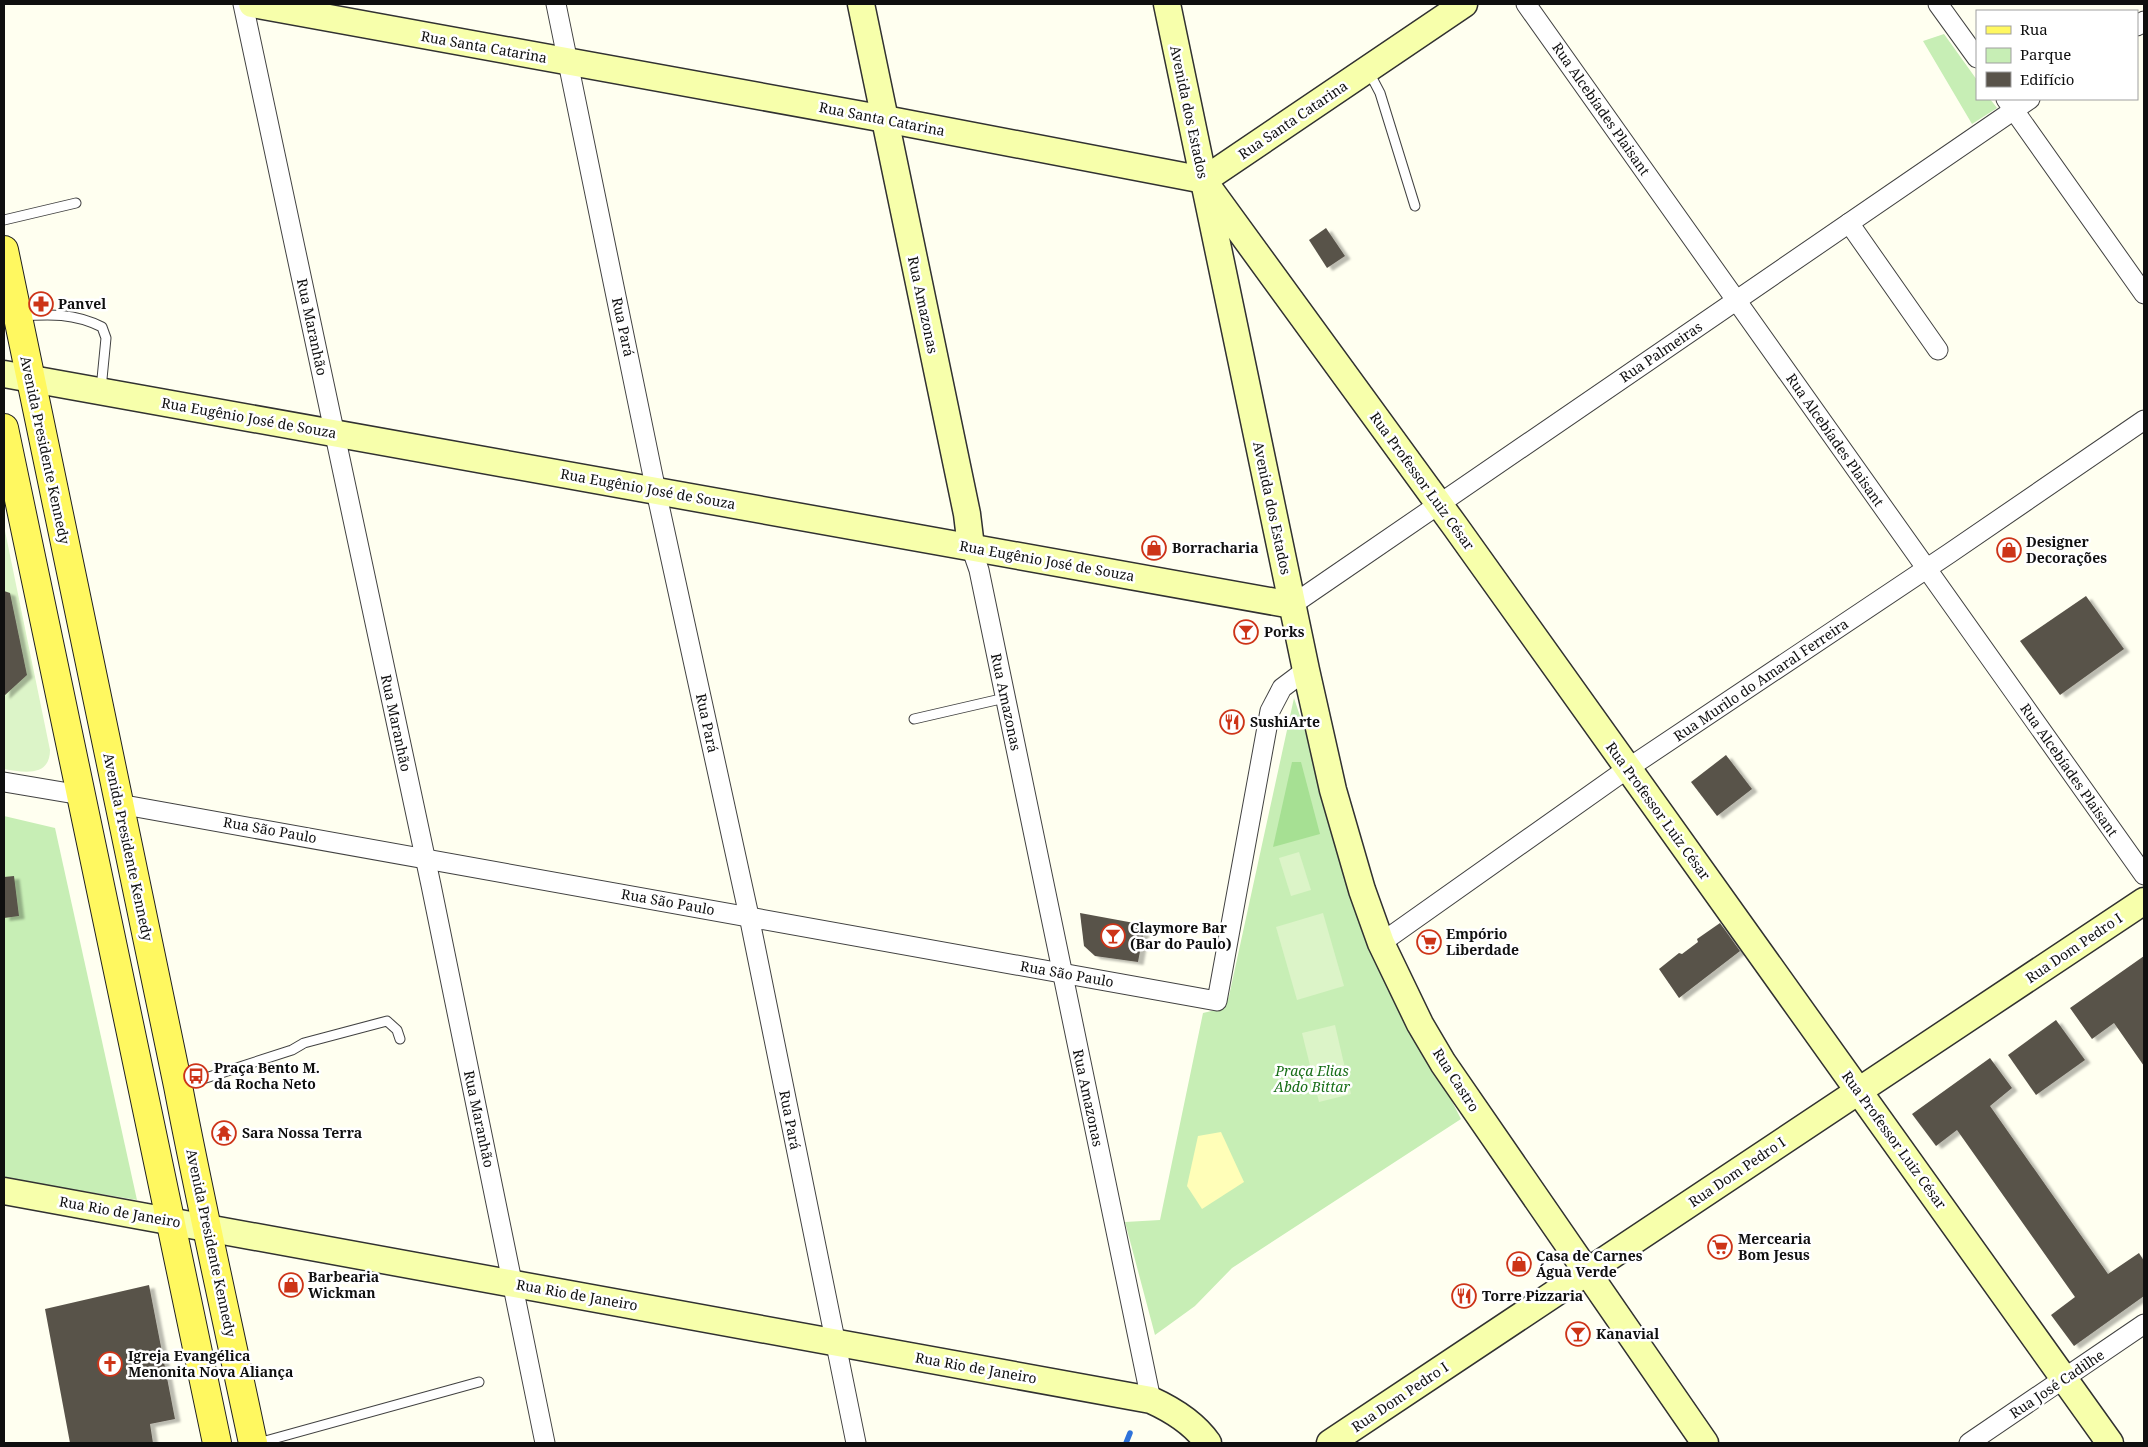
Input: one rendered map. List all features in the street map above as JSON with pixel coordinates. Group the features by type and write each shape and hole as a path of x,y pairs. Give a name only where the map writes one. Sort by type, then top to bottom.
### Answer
{"main road":[{"name":"Avenida Presidente Kennedy","path":"4,250 178,1086 198,1192 208,1228 253,1443"},
{"path":"4,428 217,1443"}],"street":[{"name":"Rua Maranhão","path":"243,4 425,858 545,1443"},
{"name":"Rua Santa Catarina","path":"252,4 885,119 1204,180 1464,4"},
{"name":"Rua Pará","path":"556,4 656,491 749,916 856,1443"},
{"name":"Rua Amazonas","path":"861,4 967,514 971,547 978,570 1151,1400"},
{"name":"Avenida dos Estados","path":"1167,4 1306,670"},
{"name":"Rua Alcebíades Plaisant","path":"1526,4 2144,875"},
{"path":"1938,4 1976,57"},
{"name":"Rua Palmeiras","path":"1292,605 1849,223 2010,104 2026,100"},
{"path":"2010,104 2144,294"},
{"name":"Rua Professor Luiz César","path":"1204,180 1439,504 2110,1443"},
{"path":"1849,223 1938,350"},
{"name":"Rua Eugênio José de Souza","path":"4,374 1292,605"},
{"name":"Rua Murilo do Amaral Ferreira","path":"1381,942 1627,769 1927,569 2144,420"},
{"name":"Rua São Paulo","path":"119,804 1217,1001 1270,710 1282,688 1306,670"},
{"name":"Rua Castro","path":"1306,670 1345,835 1381,942 1416,1016 1443,1063 1705,1443"},
{"path":"4,782 81,795"},
{"name":"Rua Dom Pedro I","path":"1330,1443 2144,902"},
{"name":"Rua Rio de Janeiro","path":"4,1190 1151,1400 1173,1410 1208,1443"},
{"name":"Rua José Cadilhe","path":"1969,1443 2144,1324"}],"lane":[{"path":"1368,69 1380,93 1414,206"},
{"path":"4,220 76,203"},
{"path":"18,316 56,314 92,322 102,327 106,338 101,391"},
{"path":"914,719 1005,698"},
{"path":"178,1086 266,1059 304,1043 387,1021 397,1030 400,1039"},
{"path":"258,1443 479,1382"}],"green space":[{"path":"1944,34 1976,79 1976,100 1991,100 1997,108 1972,124 1923,41"},
{"path":"4,526 50,750 49,759 45,765 40,769 26,772 4,769"},
{"name":"Praça Elias Abdo Bittar","path":"1294,698 1383,966 1461,1119 1232,1268 1195,1306 1155,1335 1125,1222 1160,1220 1203,1013 1224,1008 1229,996"},
{"path":"1292,762 1301,762 1320,834 1273,847"},
{"path":"4,816 55,828 137,1200 4,1178"},
{"path":"1299,852 1311,890 1291,896 1279,858"},
{"path":"1323,913 1344,986 1297,1000 1276,927"},
{"path":"1335,1025 1351,1094 1319,1102 1302,1033"}],"sand":[{"path":"1221,1132 1244,1182 1202,1209 1187,1186 1198,1136"}],"building":[{"path":"1326,228 1345,256 1327,268 1309,240"},
{"path":"4,591 10,593 27,675 4,696"},
{"path":"2086,596 2124,649 2060,695 2020,641"},
{"path":"1726,755 1752,789 1717,816 1691,782"},
{"path":"14,876 19,916 4,918 4,877"},
{"name":"Claymore Bar (Bar do Paulo)","path":"1080,913 1145,925 1138,962 1095,956 1084,946"},
{"path":"1720,923 1740,951 1679,998 1659,969 1679,953 1682,954 1698,942 1697,939"},
{"path":"2144,956 2144,1066 2114,1023 2092,1039 2070,1008"},
{"path":"2056,1020 2085,1060 2036,1095 2008,1055"},
{"path":"1990,1058 2012,1088 1990,1106 2108,1274 2139,1253 2144,1261 2144,1296 2074,1346 2051,1315 2075,1297 1957,1130 1936,1146 1912,1114"},
{"name":"Igreja Evangélica Menonita Nova Aliança","path":"149,1285 175,1419 150,1424 153,1443 70,1443 45,1309"}],"waterway":[{"path":"1126,1443 1130,1433"}],"place":[{"name":"Panvel","path":"41,304"},
{"name":"Borracharia","path":"1154,548"},
{"name":"Designer Decorações","path":"2009,550"},
{"name":"Porks","path":"1246,632"},
{"name":"SushiArte","path":"1232,722"},
{"name":"Claymore Bar (Bar do Paulo)","path":"1113,936"},
{"name":"Empório Liberdade","path":"1429,942"},
{"name":"Praça Bento M. da Rocha Neto","path":"196,1076"},
{"name":"Sara Nossa Terra","path":"224,1133"},
{"name":"Mercearia Bom Jesus","path":"1720,1247"},
{"name":"Casa de Carnes Água Verde","path":"1519,1264"},
{"name":"Barbearia Wickman","path":"291,1285"},
{"name":"Torre Pizzaria","path":"1464,1296"},
{"name":"Kanavial","path":"1578,1334"},
{"name":"Igreja Evangélica Menonita Nova Aliança","path":"110,1364"}]}
